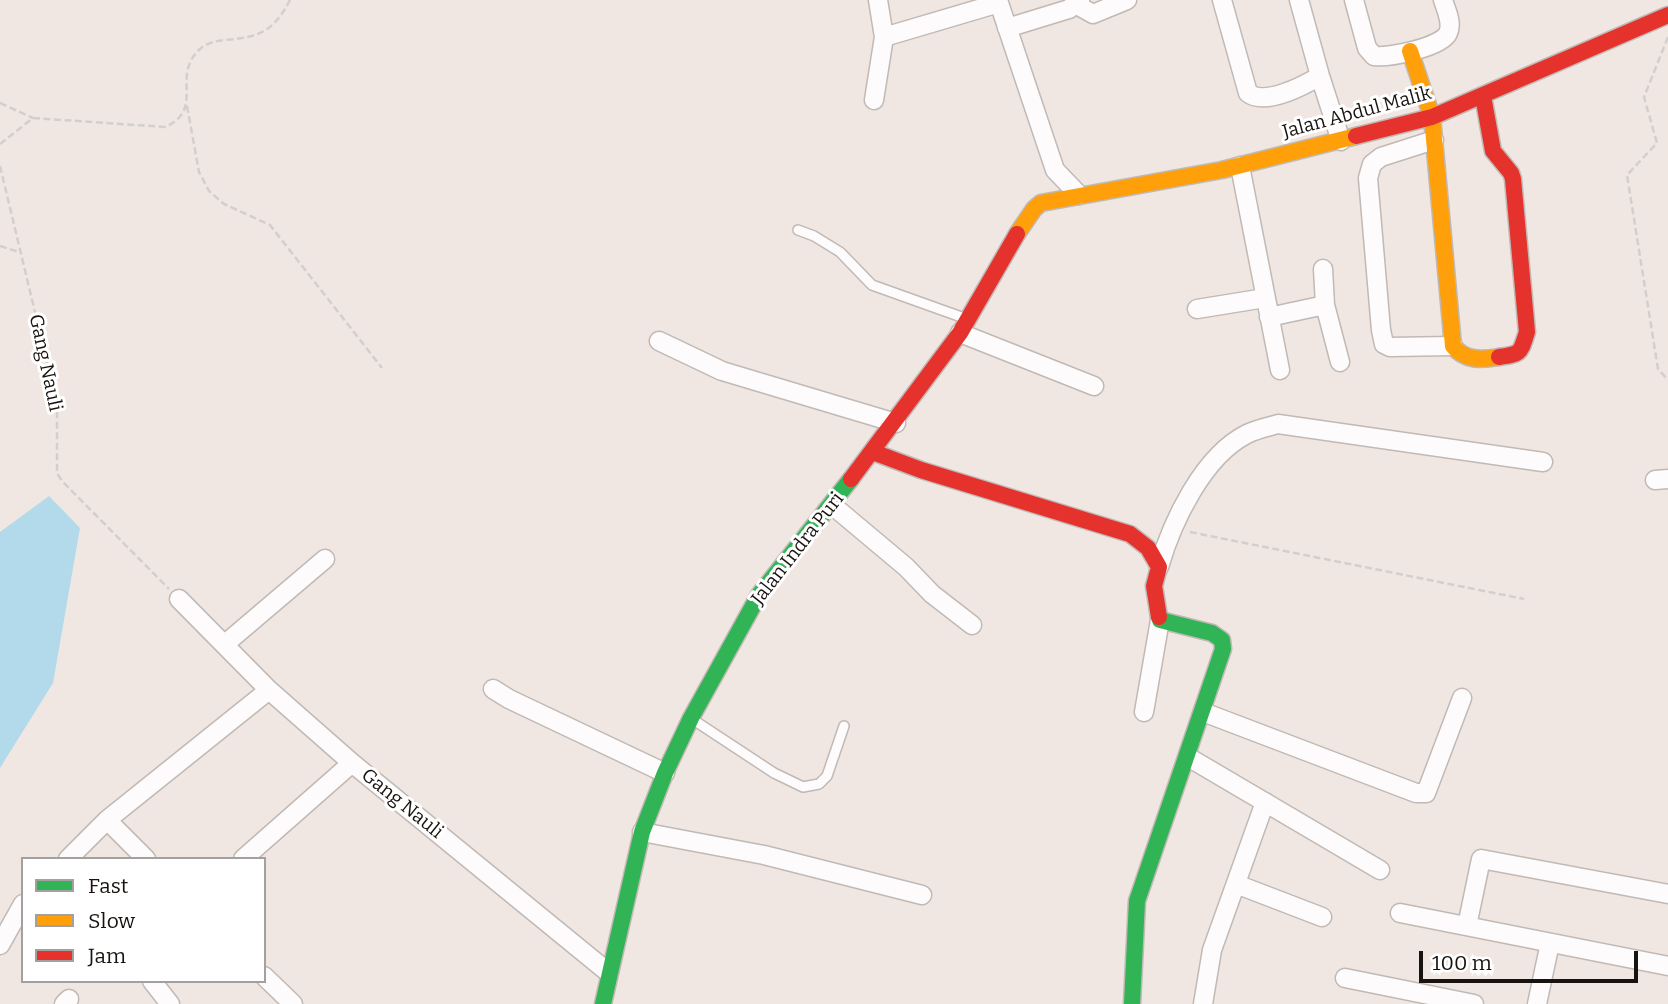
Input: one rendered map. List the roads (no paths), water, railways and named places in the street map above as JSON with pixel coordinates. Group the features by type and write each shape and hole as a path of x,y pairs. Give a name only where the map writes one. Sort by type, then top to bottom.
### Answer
{"street":[{"path":"874,100 884,37 878,0"},
{"path":"1007,28 1069,9 1078,2 1094,14 1127,0"},
{"path":"1222,0 1248,93 1253,97 1265,97 1297,89 1320,76"},
{"path":"1298,0 1341,141"},
{"path":"1354,0 1367,48 1374,56 1384,58 1441,42 1448,33 1450,22 1443,0"},
{"path":"884,37 999,1 1055,170 1079,194"},
{"name":"Jalan Abdul Malik","path":"1041,203 1240,166 1433,117 1668,15"},
{"path":"1410,51 1433,117 1453,346 1458,355 1472,359 1517,355 1527,332 1513,179 1493,151 1483,96"},
{"path":"1434,140 1381,157 1372,164 1368,178 1381,330 1384,345 1453,346"},
{"path":"1240,166 1280,370"},
{"name":"Jalan Indra Puri","path":"603,1004 642,832 665,773 691,718 759,595 896,423 963,326 1000,259 1034,209 1041,203 1055,170"},
{"path":"1323,268 1325,305 1340,362"},
{"path":"1197,309 1265,298"},
{"path":"1269,317 1325,305"},
{"path":"963,326 1094,386"},
{"path":"659,341 722,371 896,423"},
{"path":"1144,712 1160,620 1154,598 1155,575 1173,528 1197,484 1225,449 1245,435 1278,424 1543,462"},
{"path":"873,452 921,470 1130,534 1143,541 1154,552 1158,567"},
{"path":"832,505 906,567 932,594 972,625"},
{"path":"225,644 325,559"},
{"name":"Gang Nauli","path":"179,599 269,690 352,764 609,973"},
{"path":"1132,1004 1137,901 1223,649 1222,640 1212,633 1160,620"},
{"path":"494,689 509,699 665,773"},
{"path":"70,857 107,820 269,690"},
{"path":"1203,712 1416,793 1426,793 1462,698"},
{"path":"1188,757 1380,870"},
{"path":"245,857 352,764"},
{"path":"1203,1004 1212,950 1265,802"},
{"path":"107,820 144,857"},
{"path":"642,832 764,855 922,895"},
{"path":"1467,926 1481,859 1668,894"},
{"path":"1236,884 1322,918"},
{"path":"0,945 21,908"},
{"path":"1400,913 1668,966"},
{"path":"1537,1004 1550,943"},
{"path":"266,978 293,1004"},
{"path":"1345,978 1474,1004"},
{"path":"154,983 170,1004"}],"lane":[{"path":"798,230 814,236 840,252 872,285 963,326"},
{"path":"691,718 774,773 803,787 819,784 827,776 844,726"}],"water":[{"path":"49,496 80,528 53,683 0,768 0,532"}]}
